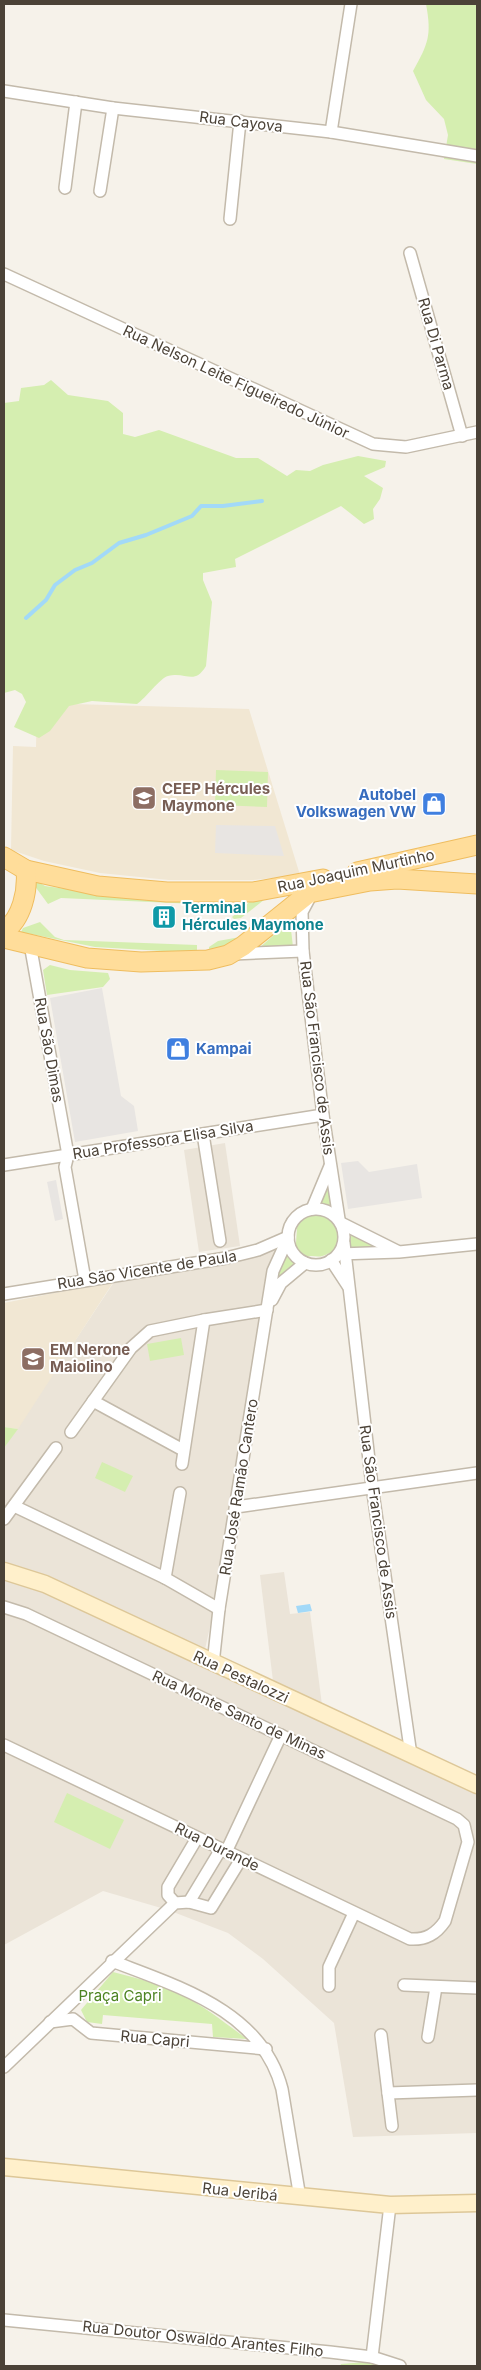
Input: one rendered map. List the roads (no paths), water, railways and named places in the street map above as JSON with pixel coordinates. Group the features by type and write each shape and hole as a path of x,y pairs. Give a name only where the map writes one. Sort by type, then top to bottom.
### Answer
{"main road":[{"name":"Rua Joaquim Murtinho","path":"4,857 26,870 98,886 206,894 252,892 380,868 477,845"},
{"path":"5,934 16,920 22,904 26,870"},
{"name":"Rua Joaquim Murtinho","path":"5,934 30,944 87,958 141,962 208,960 228,955 243,946 309,893 370,880 397,879 477,884"}],"street":[{"path":"331,132 351,4"},
{"name":"Rua Cayova","path":"4,91 113,108 331,132 477,156"},
{"path":"65,188 76,102"},
{"path":"100,191 113,108"},
{"path":"230,219 240,121"},
{"name":"Rua Di Parma","path":"410,253 462,436"},
{"name":"Rua Nelson Leite Figueiredo Júnior","path":"4,274 373,444 406,447 477,432"},
{"name":"Rua São Francisco de Assis","path":"318,891 310,898 302,912 303,951 323,1115 340,1221"},
{"name":"Rua São Dimas","path":"30,944 68,1155 65,1166 85,1280"},
{"path":"228,955 303,951"},
{"name":"Rua Professora Elisa Silva","path":"4,1165 323,1115"},
{"path":"203,1134 220,1241"},
{"name":"Rua São Francisco de Assis","path":"312,1209 330,1166"},
{"path":"398,1252 340,1221 327,1210 312,1209 297,1216 289,1230 288,1238 291,1248 297,1257 305,1263 316,1265 340,1253 398,1252 477,1245"},
{"path":"340,1221 344,1230 340,1253"},
{"name":"Rua São Vicente de Paula","path":"4,1294 226,1258 258,1250 288,1238"},
{"name":"Rua José Ramão Cantero","path":"213,1664 219,1608 273,1271 288,1238"},
{"name":"Rua São Francisco de Assis","path":"340,1253 349,1287"},
{"name":"Rua São Francisco de Assis","path":"340,1253 349,1287 372,1486 410,1756"},
{"path":"71,1432 140,1338 150,1331 267,1310 281,1283 305,1263"},
{"path":"182,1464 204,1320"},
{"path":"93,1401 184,1450"},
{"path":"4,1519 56,1448"},
{"path":"236,1506 477,1472"},
{"path":"165,1578 180,1492"},
{"path":"14,1506 165,1578 219,1608"},
{"name":"Rua Pestalozzi","path":"4,1571 45,1584 410,1756 477,1785"},
{"name":"Rua Monte Santo de Minas","path":"4,1607 26,1614 457,1819 464,1825 468,1842 445,1921 439,1930 431,1935"},
{"path":"189,1902 224,1851 281,1735"},
{"name":"Rua Durande","path":"4,1746 410,1939 422,1940 431,1935"},
{"path":"172,1907 168,1895 168,1887 198,1838"},
{"path":"4,2067 112,1961 172,1907 189,1902 211,1908 241,1859"},
{"path":"329,1986 329,1967 354,1913"},
{"path":"112,1961 185,1989 204,1999 226,2013 266,2049 278,2071 282,2088 300,2198"},
{"path":"404,1985 477,1988"},
{"path":"428,2037 436,1987"},
{"name":"Rua Capri","path":"50,2022 73,2019 91,2032 266,2049"},
{"path":"381,2035 392,2126"},
{"path":"388,2093 477,2090"},
{"name":"Rua Jeribá","path":"4,2167 300,2198 390,2205 477,2203"},
{"path":"372,2357 390,2205"},
{"name":"Rua Doutor Oswaldo Arantes Filho","path":"4,2320 372,2357 400,2366"}],"water":[{"path":"310,1604 312,1611 298,1613 296,1606"}],"waterway":[{"path":"26,618 46,600 55,585 75,570 92,563 119,543 146,535 192,516 201,506 223,506 262,501"}],"place":[{"name":"CEEP Hércules Maymone","path":"144,798"},
{"name":"Autobel Volkswagen VW","path":"434,804"},
{"name":"Terminal Hércules Maymone","path":"164,917"},
{"name":"Kampai","path":"178,1049"},
{"name":"EM Nerone Maiolino","path":"33,1359"}],"park label":[{"name":"Praça Capri","path":"120,1996"}]}
